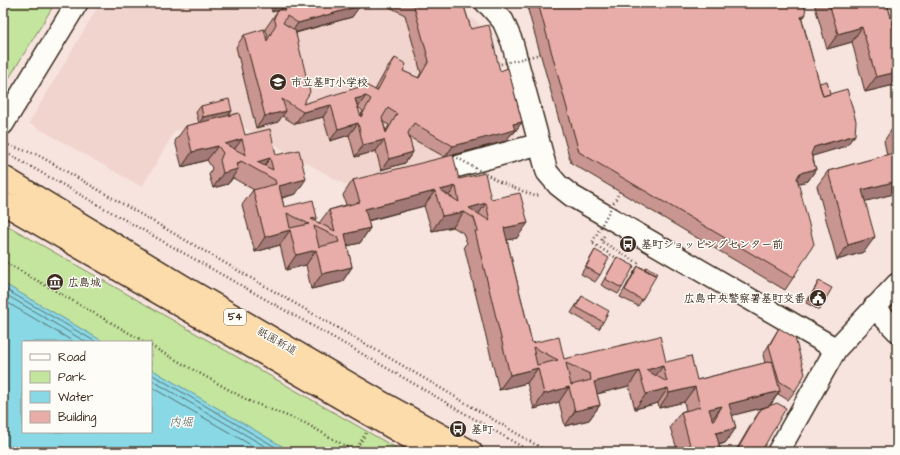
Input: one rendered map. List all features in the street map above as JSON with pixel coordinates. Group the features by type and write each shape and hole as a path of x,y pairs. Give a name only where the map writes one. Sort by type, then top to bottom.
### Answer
{"highway":[{"name":"祇園新道","path":"3,177 202,298 384,404 471,452"},
{"name":"祇園新道","path":"3,203 435,452"}],"street":[{"path":"4,134 77,3"},
{"path":"486,3 503,21 512,42 547,172 558,185 572,196 836,349"},
{"path":"456,161 539,144"},
{"path":"778,452 836,349 897,284"},
{"path":"874,307 897,331"}],"path":[{"path":"495,66 541,54"},
{"path":"4,134 405,366 548,452"},
{"path":"3,151 366,356 531,452"},
{"path":"456,161 500,182 535,196 540,195"},
{"path":"619,259 592,243 620,192"},
{"path":"604,236 601,241 638,263 639,268 634,269 630,266"},
{"path":"3,261 143,341"},
{"path":"152,347 249,401 305,423 356,452 367,430"}],"shaded area":[{"name":"市立基町小学校","path":"100,3 445,3 477,22 486,32 493,45 517,140 349,187 229,119 175,131 142,187 29,123"}],"green space":[{"path":"3,3 55,3 3,88"},
{"name":"広島城","path":"3,223 403,452 3,452"}],"water":[{"name":"内堀","path":"3,283 102,341 22,341 22,433 152,433 152,370 292,452 3,452"}],"building":[{"path":"290,3 361,3 360,6 298,23 287,16 283,23 295,30 310,92 303,104 366,85 377,91 395,58 406,64 403,71 419,78 429,61 413,3 463,3 471,29 489,25 500,71 508,68 522,122 513,124 515,130 453,146 414,123 408,133 413,152 389,159 384,140 363,145 358,123 338,129 331,105 303,112 282,99 286,111 265,116 244,35 264,29 267,41 276,24 274,18 278,10 285,10","holes":["366,96 371,99 361,117 355,99","388,108 397,114 386,133 382,118"]},
{"path":"538,3 804,3 806,14 801,17 823,96 847,89 856,121 855,135 814,147 811,154 816,169 800,173 797,178 814,244 793,278 579,152"},
{"path":"829,3 887,3 897,40 897,72 876,77 862,27 838,34"},
{"path":"827,81 830,94 823,96 819,83"},
{"path":"229,99 232,111 203,117 201,106"},
{"path":"239,113 245,135 270,129 276,155 299,150 306,179 279,186 284,207 313,200 317,218 311,219 335,231 329,210 360,202 353,180 453,155 459,179 485,173 491,199 520,193 528,223 504,228 532,343 559,337 564,359 660,336 666,362 691,356 697,380 772,361 780,391 729,404 736,428 716,433 721,452 692,452 681,412 700,407 695,387 669,393 668,388 646,394 639,371 594,382 600,405 575,411 569,387 544,394 538,368 510,375 475,231 478,231 474,218 464,212 442,216 435,191 365,209 370,228 345,234 352,267 322,274 316,250 296,255 290,230 265,237 253,190 276,184 275,180 241,161 237,164 238,169 223,173 220,160 223,153 218,146 192,152 186,126","holes":["242,139 246,155 225,144","270,158 273,170 257,162","456,186 459,202 440,190","486,203 490,221 469,208","287,213 309,224 290,228","314,226 337,237 339,242 319,247","533,347 558,360 537,365","566,363 590,374 591,380 571,385","663,366 667,382 646,370","722,406 713,422 709,409"]},
{"path":"894,126 897,126 897,137"},
{"path":"897,152 897,181 862,190 875,237 848,245 828,171"},
{"path":"595,250 609,258 600,275 586,267"},
{"path":"617,257 634,266 622,288 605,279"},
{"path":"638,266 656,276 642,300 625,290"},
{"path":"646,267 657,272 656,275 645,269"},
{"path":"819,281 832,288 821,307 809,300"},
{"path":"582,296 609,311 603,322 576,307"},
{"path":"779,328 795,338 805,374 795,391 779,381 769,346"},
{"path":"777,403 786,408 761,452 736,452 761,409"}],"place":[{"name":"市立基町小学校","path":"278,82"},
{"name":"基町ショッピングセンター前","path":"628,244"},
{"name":"広島城","path":"55,282"},
{"name":"広島中央警察署基町交番","path":"818,298"},
{"name":"基町","path":"458,429"}]}
